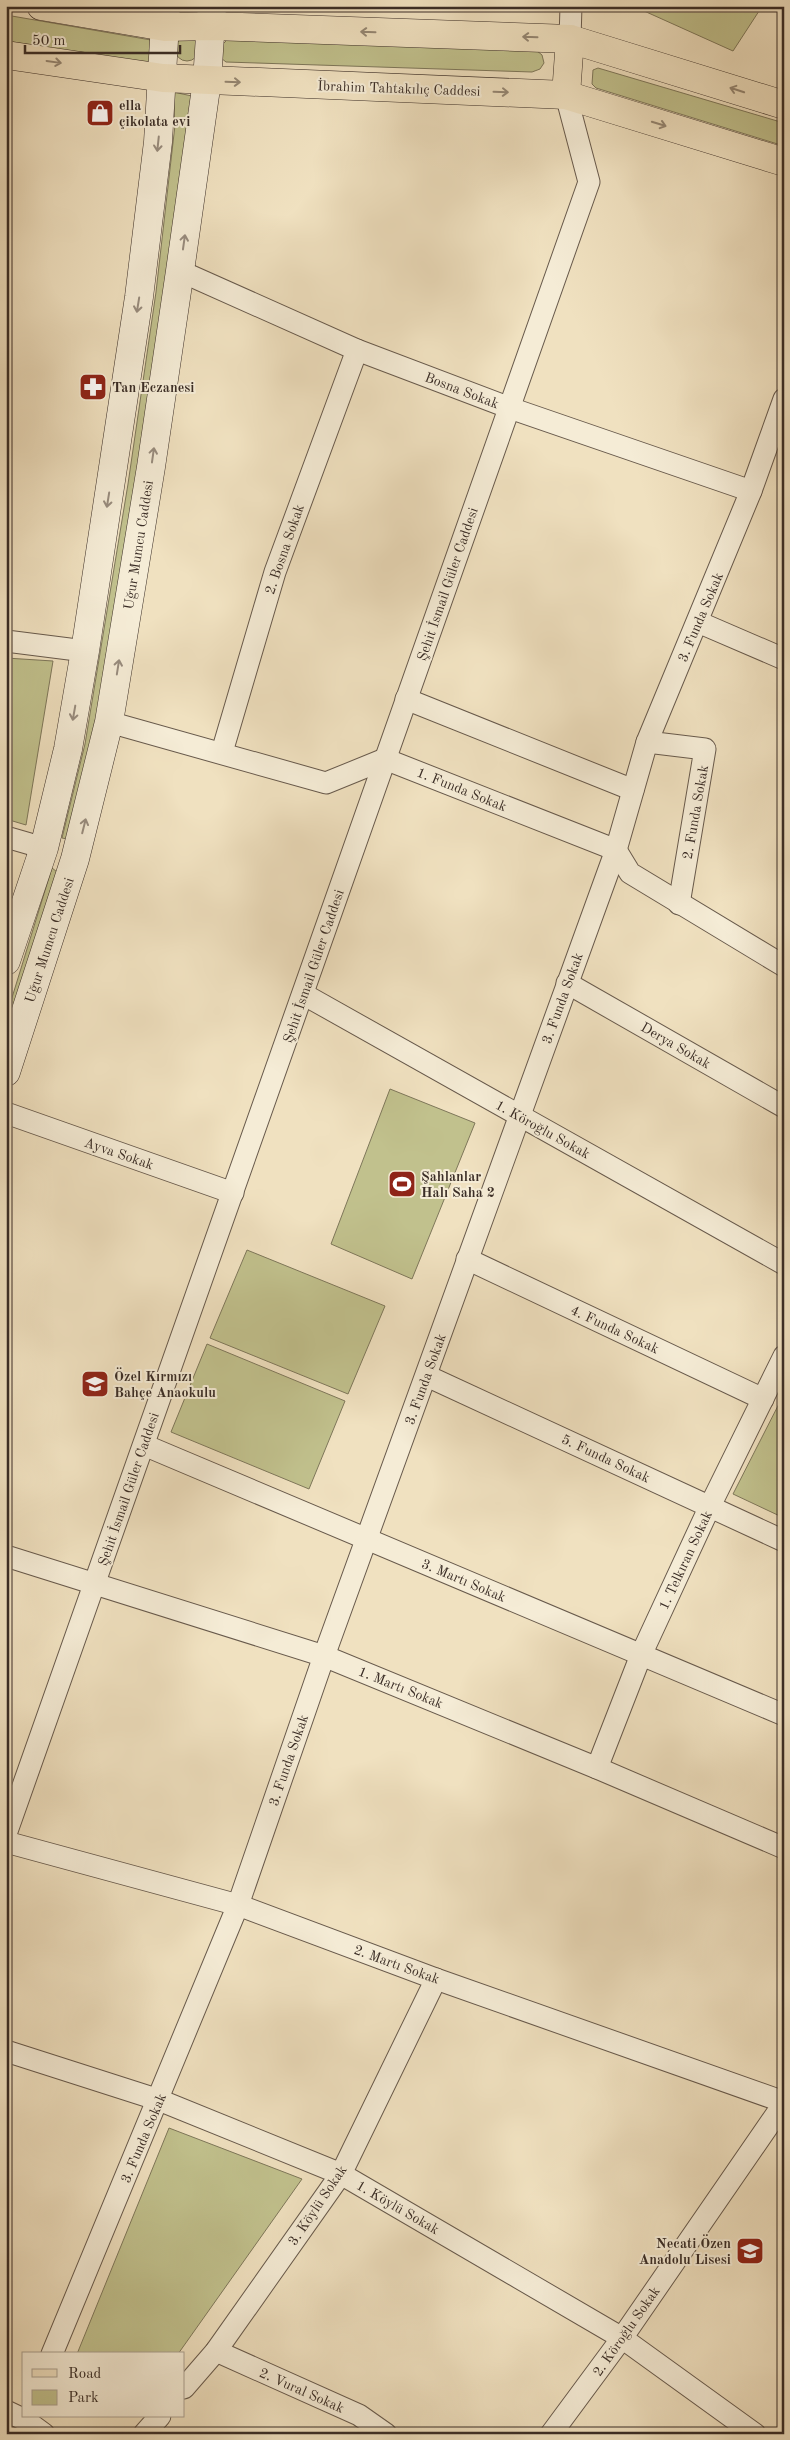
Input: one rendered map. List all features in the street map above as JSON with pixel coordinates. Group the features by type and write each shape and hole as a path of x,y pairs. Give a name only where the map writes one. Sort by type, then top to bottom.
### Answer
{"main road":[{"path":"41,6 165,17 212,16 570,39 784,105"},
{"path":"566,95 570,39"},
{"name":"İbrahim Tahtakılıç Caddesi","path":"6,55 163,78 566,95 784,162"}],"street":[{"path":"570,39 571,6"},
{"name":"Uğur Mumcu Caddesi","path":"6,1072 75,859 109,722 151,467 180,271 207,81 212,16"},
{"path":"6,961 44,848 68,749 85,651 140,297 158,142 165,17"},
{"name":"Şehit İsmail Güler Caddesi","path":"6,1834 589,182 566,95"},
{"name":"Bosna Sokak","path":"180,271 357,350 510,408 752,491"},
{"name":"2. Bosna Sokak","path":"222,752 275,572 357,350"},
{"name":"3. Funda Sokak","path":"53,2352 238,1906 324,1656 616,850 647,742 752,491 784,398"},
{"path":"698,622 784,659"},
{"path":"6,640 85,651"},
{"path":"406,700 633,790"},
{"path":"109,722 222,752 326,783 385,759"},
{"name":"2. Funda Sokak","path":"647,742 705,749 679,904"},
{"name":"1. Funda Sokak","path":"385,759 616,850"},
{"path":"6,837 75,859"},
{"path":"616,850 630,873 784,966"},
{"name":"Derya Sokak","path":"567,983 784,1107"},
{"name":"1. Köroğlu Sokak","path":"302,994 784,1264"},
{"name":"Ayva Sokak","path":"6,1113 233,1193"},
{"name":"4. Funda Sokak","path":"467,1259 762,1399"},
{"name":"1. Telkıran Sokak","path":"596,1768 641,1655 710,1506 784,1356"},
{"name":"5. Funda Sokak","path":"427,1376 784,1541"},
{"name":"3. Martı Sokak","path":"144,1445 784,1715"},
{"name":"1. Martı Sokak","path":"6,1556 324,1656 784,1848"},
{"name":"2. Martı Sokak","path":"6,1842 238,1906 784,2103"},
{"name":"3. Köylü Sokak","path":"185,2387 216,2351 341,2174 436,1979"},
{"name":"1. Köylü Sokak","path":"6,2051 159,2100 341,2174 622,2338 755,2434"},
{"name":"2. Köroğlu Sokak","path":"551,2434 622,2338 784,2103"},
{"name":"2. Vural Sokak","path":"216,2351 359,2415 386,2434"},
{"path":"19,2416 44,2434"},
{"path":"144,2434 158,2418"}],"green space":[{"path":"633,6 758,6 761,8 733,51"},
{"path":"6,15 151,40 153,62 142,63 6,41"},
{"path":"187,37 196,40 199,49 196,58 187,61 178,58 175,49 178,40"},
{"path":"227,40 536,50 542,55 544,63 540,69 532,72 226,62 221,58 222,45"},
{"path":"598,68 784,123 784,146 596,88 592,84 593,70"},
{"path":"173,92 192,96 112,645 72,840 62,838 85,744 128,484 156,292 175,125"},
{"path":"6,658 53,661 26,825 6,819"},
{"path":"52,868 61,875 6,1054 6,1017"},
{"name":"Şahlanlar Halı Saha 2","path":"390,1089 475,1123 412,1279 331,1244"},
{"path":"247,1250 385,1306 348,1394 210,1338"},
{"path":"207,1344 345,1401 309,1489 171,1432"},
{"path":"784,1394 784,1518 733,1494"},
{"path":"169,2128 302,2179 179,2352 78,2352"}],"place":[{"name":"ella çikolata evi","path":"100,113"},
{"name":"Tan Eczanesi","path":"93,387"},
{"name":"Şahlanlar Halı Saha 2","path":"402,1184"},
{"name":"Özel Kırmızı Bahçe Anaokulu","path":"95,1384"},
{"name":"Necati Özen Anadolu Lisesi","path":"750,2251"}]}
